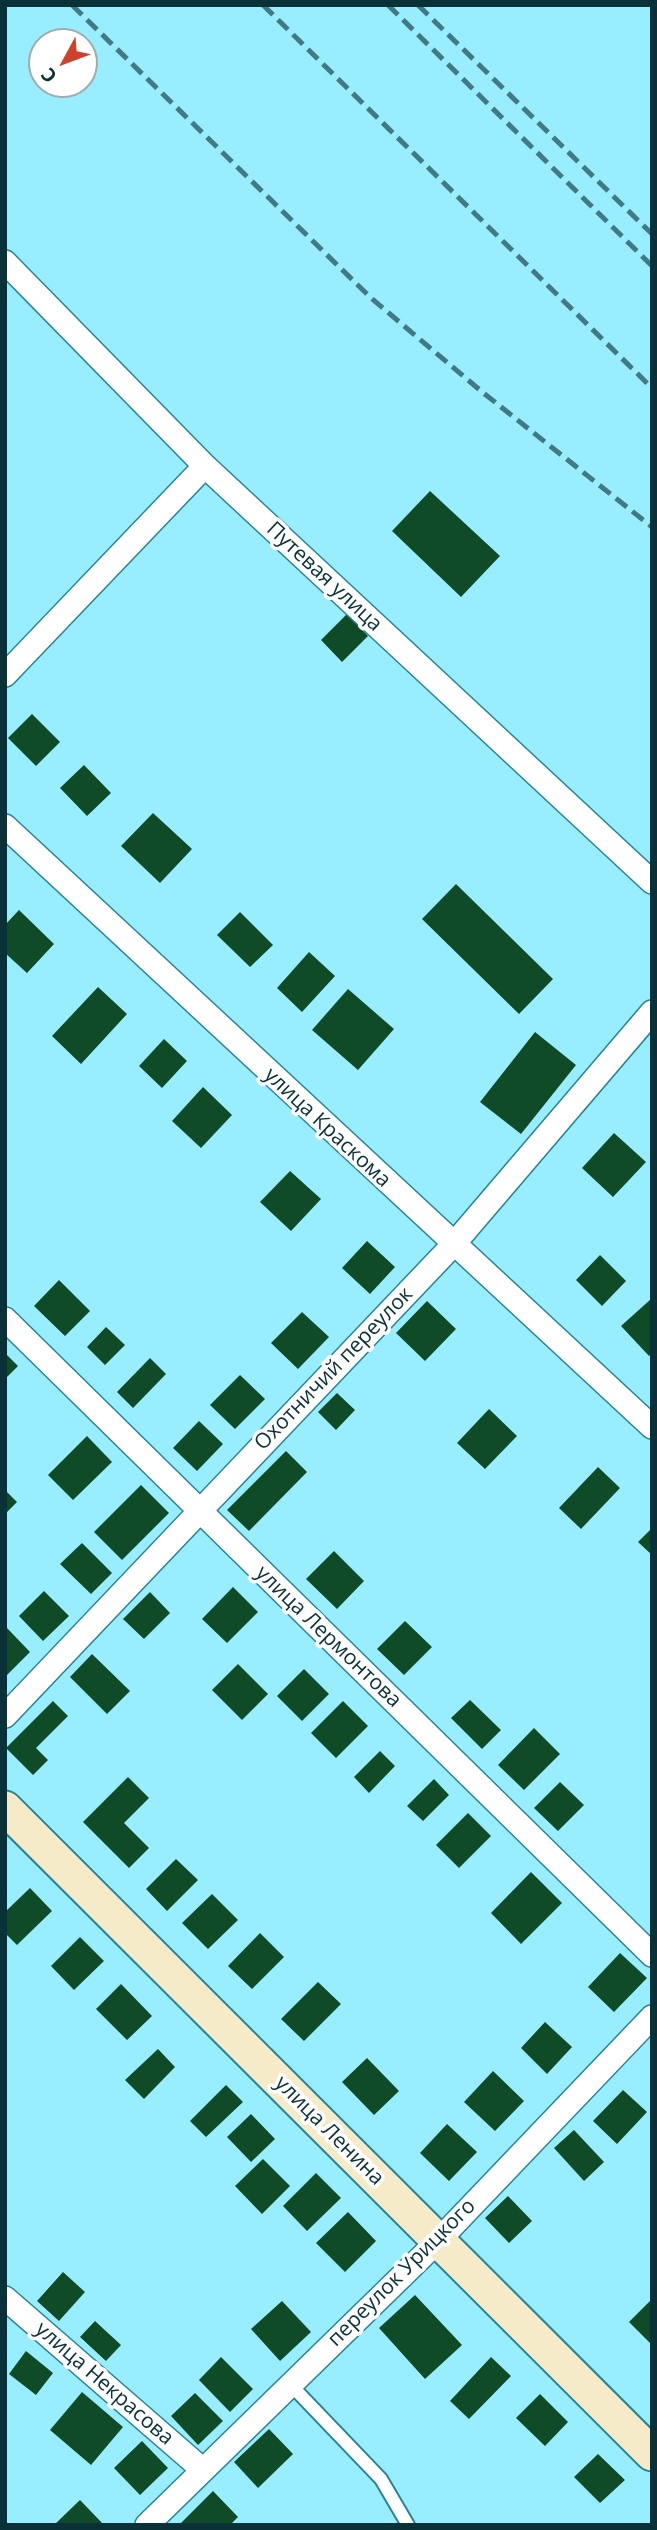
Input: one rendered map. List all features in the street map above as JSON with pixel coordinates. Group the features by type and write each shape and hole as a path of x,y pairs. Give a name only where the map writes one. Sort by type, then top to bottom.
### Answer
{"main road":[{"name":"улица Ленина","path":"5,1808 652,2454"}],"street":[{"name":"Путевая улица","path":"5,262 205,466 652,882"},
{"path":"5,675 205,466"},
{"name":"улица Краскома","path":"5,825 453,1245 652,1427"},
{"name":"Охотничий переулок","path":"5,1716 453,1245 652,1012"},
{"name":"улица Лермонтова","path":"5,1320 652,1955"},
{"name":"переулок Урицкого","path":"147,2525 439,2239 652,2017"},
{"name":"улица Некрасова","path":"5,2298 203,2470"}],"lane":[{"path":"290,2384 381,2479 408,2525"}],"building":[{"path":"430,491 500,556 461,597 392,531"},
{"path":"347,614 368,636 342,662 321,640"},
{"path":"32,714 60,742 36,766 8,738"},
{"path":"84,765 111,793 87,816 60,788"},
{"path":"153,813 192,849 160,883 121,846"},
{"path":"456,884 553,979 519,1014 422,919"},
{"path":"19,910 54,944 27,973 5,953 5,925"},
{"path":"240,912 273,945 250,967 217,935"},
{"path":"309,952 335,976 302,1012 277,988"},
{"path":"98,987 127,1014 81,1064 52,1036"},
{"path":"348,989 394,1029 358,1070 312,1030"},
{"path":"535,1032 576,1065 521,1134 480,1102"},
{"path":"164,1039 187,1061 162,1088 139,1066"},
{"path":"203,1087 232,1115 201,1148 172,1121"},
{"path":"614,1133 646,1162 613,1197 582,1168"},
{"path":"290,1171 321,1199 291,1231 260,1202"},
{"path":"367,1241 395,1267 370,1294 342,1268"},
{"path":"600,1255 626,1281 602,1306 576,1280"},
{"path":"59,1280 90,1311 65,1336 34,1306"},
{"path":"651,1299 652,1353 649,1356 621,1326"},
{"path":"427,1301 456,1329 425,1361 396,1333"},
{"path":"302,1312 329,1337 298,1369 271,1343"},
{"path":"106,1327 125,1345 105,1365 87,1347"},
{"path":"5,1353 18,1366 5,1379"},
{"path":"150,1358 166,1374 133,1408 117,1392"},
{"path":"240,1375 265,1399 235,1429 210,1405"},
{"path":"337,1393 355,1410 336,1430 318,1412"},
{"path":"489,1409 517,1436 485,1469 457,1443"},
{"path":"199,1421 223,1444 197,1471 173,1448"},
{"path":"87,1436 112,1462 73,1500 48,1475"},
{"path":"286,1451 307,1472 249,1531 227,1510"},
{"path":"598,1467 620,1488 581,1529 559,1508"},
{"path":"141,1485 169,1513 122,1560 94,1532"},
{"path":"5,1490 17,1502 5,1514"},
{"path":"652,1528 652,1555 638,1542"},
{"path":"82,1543 112,1573 91,1594 60,1564"},
{"path":"334,1551 364,1581 337,1609 306,1579"},
{"path":"233,1587 258,1612 227,1643 202,1619"},
{"path":"44,1591 69,1616 43,1641 19,1616"},
{"path":"150,1592 170,1613 144,1639 123,1619"},
{"path":"405,1621 432,1647 404,1675 377,1649"},
{"path":"7,1628 30,1652 7,1675 5,1673"},
{"path":"92,1654 130,1691 107,1714 70,1677"},
{"path":"238,1664 268,1694 242,1720 212,1690"},
{"path":"304,1669 329,1694 302,1721 277,1696"},
{"path":"470,1700 501,1730 482,1749 451,1718"},
{"path":"53,1701 68,1716 36,1748 48,1760 33,1775 6,1748"},
{"path":"343,1701 368,1726 336,1758 311,1733"},
{"path":"534,1728 560,1754 524,1790 498,1765"},
{"path":"380,1751 395,1766 369,1793 354,1777"},
{"path":"128,1777 149,1798 124,1823 149,1848 129,1868 83,1822"},
{"path":"434,1779 449,1795 423,1821 407,1806"},
{"path":"560,1782 584,1805 558,1831 534,1808"},
{"path":"468,1813 491,1836 459,1868 436,1845"},
{"path":"176,1859 198,1880 167,1911 146,1889"},
{"path":"531,1872 562,1903 521,1944 491,1913"},
{"path":"30,1888 52,1911 17,1945 5,1933 5,1912"},
{"path":"212,1894 238,1920 208,1949 182,1923"},
{"path":"260,1933 284,1957 252,1989 228,1966"},
{"path":"80,1937 104,1961 74,1990 51,1966"},
{"path":"620,1953 647,1978 614,2012 588,1987"},
{"path":"318,1982 341,2004 304,2041 281,2019"},
{"path":"121,1984 152,2016 127,2040 96,2009"},
{"path":"545,2022 572,2047 547,2074 521,2048"},
{"path":"158,2049 175,2067 144,2099 125,2080"},
{"path":"367,2058 399,2091 374,2115 342,2082"},
{"path":"493,2071 524,2101 495,2131 464,2102"},
{"path":"226,2085 243,2102 206,2137 190,2121"},
{"path":"623,2090 647,2112 617,2144 593,2121"},
{"path":"251,2114 275,2139 251,2162 227,2137"},
{"path":"447,2124 477,2152 449,2181 420,2153"},
{"path":"574,2130 604,2162 584,2181 554,2148"},
{"path":"263,2159 290,2186 262,2214 235,2186"},
{"path":"316,2173 341,2198 307,2231 283,2206"},
{"path":"508,2196 532,2221 509,2243 485,2218"},
{"path":"348,2212 376,2241 345,2272 316,2243"},
{"path":"63,2272 85,2292 59,2321 37,2301"},
{"path":"415,2295 462,2345 425,2379 379,2328"},
{"path":"652,2299 652,2345 629,2322"},
{"path":"282,2301 311,2332 280,2361 251,2329"},
{"path":"95,2321 121,2345 106,2361 80,2337"},
{"path":"26,2351 53,2373 36,2395 9,2374"},
{"path":"221,2357 253,2389 230,2412 199,2380"},
{"path":"491,2357 511,2376 469,2419 450,2401"},
{"path":"82,2392 123,2427 91,2465 50,2430"},
{"path":"195,2393 223,2421 198,2445 171,2416"},
{"path":"540,2394 568,2422 545,2446 516,2418"},
{"path":"269,2429 293,2454 258,2488 234,2462"},
{"path":"142,2441 168,2468 140,2495 114,2468"},
{"path":"598,2454 625,2480 600,2503 574,2477"},
{"path":"213,2491 238,2517 230,2525 179,2525"},
{"path":"80,2500 104,2525 54,2525"}],"railway":[{"path":"72,5 371,298 481,391 652,527"},
{"path":"263,5 652,388"},
{"path":"388,5 652,266"},
{"path":"418,5 652,234"}]}
